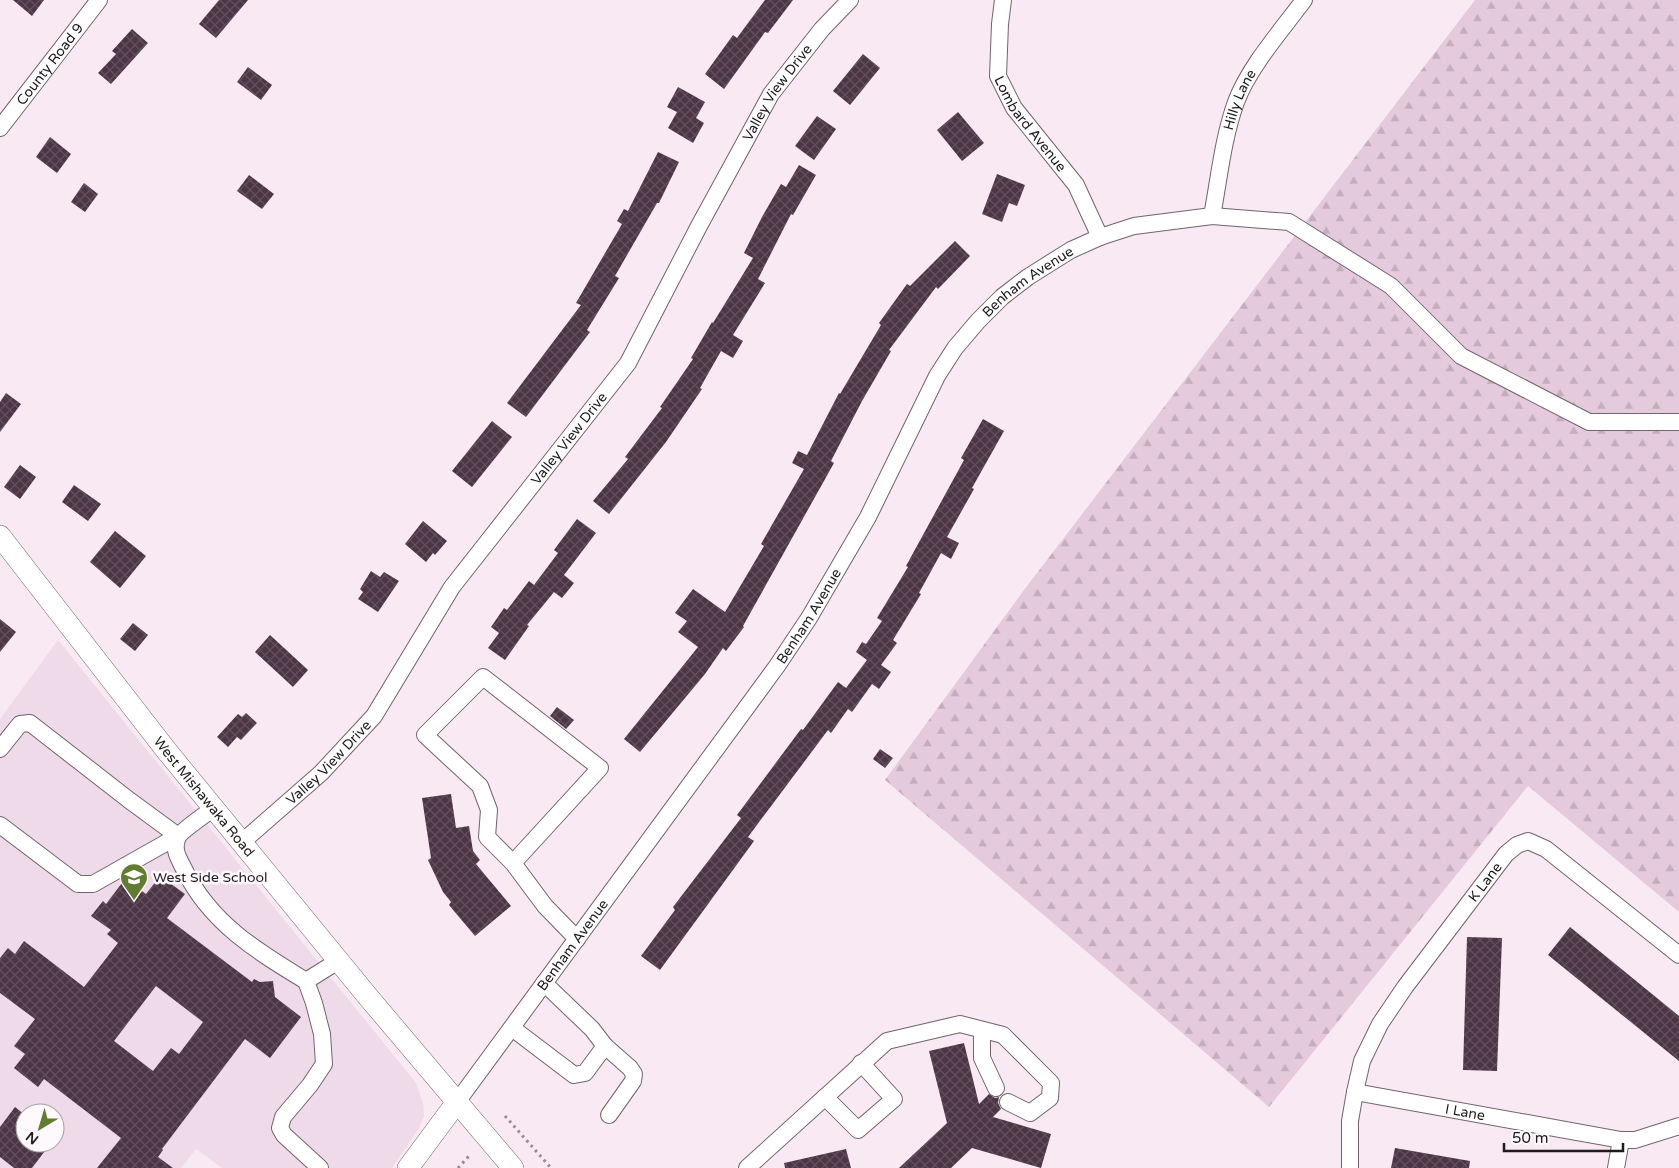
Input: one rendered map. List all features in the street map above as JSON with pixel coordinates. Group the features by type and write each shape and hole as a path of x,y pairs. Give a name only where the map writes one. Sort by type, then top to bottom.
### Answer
{"main road":[{"name":"West Mishawaka Road","path":"0,536 147,726 338,960 512,1168"},
{"name":"Benham Avenue","path":"408,1168 458,1102"}],"street":[{"name":"County Road 9","path":"0,128 99,0"},
{"name":"Valley View Drive","path":"241,842 321,773 374,716 452,587 628,363 699,226 771,94 822,29 850,0"},
{"name":"Lombard Avenue","path":"1003,0 998,76 1014,108 1076,185 1100,236"},
{"name":"Hilly Lane","path":"1212,216 1226,137 1236,102 1248,76 1304,0"},
{"name":"Benham Avenue","path":"458,1102 777,666 809,618 868,517 937,376 955,348 1002,297 1028,277 1071,250 1100,236 1134,226 1179,219 1212,216 1289,222 1391,286 1461,356 1588,422 1679,422"},
{"path":"513,864 600,768 483,677 425,735 480,786 490,810 487,837 513,864 545,906 577,939"},
{"path":"0,749 20,724 30,723 178,836"},
{"path":"0,825 78,884 93,884 178,836 214,808"},
{"path":"178,836 175,851 193,889 218,918 258,952 306,981 322,1034 324,1064 310,1085 283,1117 280,1128 284,1135 320,1168"},
{"name":"K Lane","path":"1355,1092 1362,1061 1380,1024 1405,987 1506,854 1517,845 1528,841 1546,849 1679,955"},
{"path":"306,981 338,960"},
{"path":"544,983 592,1029 605,1046 630,1068 634,1074 634,1082 609,1116"},
{"path":"747,1168 887,1041 960,1024 1003,1035 1051,1083 1050,1098 1030,1113 1008,1102"},
{"path":"512,1028 574,1075 585,1073 605,1046"},
{"path":"982,1030 982,1058 996,1088"},
{"path":"825,1096 858,1130 894,1099 861,1063"},
{"path":"1350,1168 1350,1121 1355,1092"},
{"name":"I Lane","path":"1355,1092 1622,1140 1635,1140 1679,1126"},
{"path":"1616,1168 1622,1140"}],"path":[{"path":"505,1116 551,1168"},
{"path":"458,1168 470,1156"}],"shaded area":[{"name":"West Side School","path":"58,640 416,1083 423,1104 424,1116 419,1128 392,1168 222,1168 196,1149 181,1168 0,1168 0,719"}],"green space":[{"path":"1475,0 1679,0 1679,912 1528,786 1269,1107 885,780 1024,590"}],"building":[{"path":"13,0 44,0 32,16"},
{"path":"219,0 248,0 216,38 199,24"},
{"path":"765,0 793,0 768,33 765,32 724,89 705,74 733,35 737,38"},
{"path":"132,29 148,43 111,84 98,73 116,54 112,51"},
{"path":"863,54 880,68 850,105 833,91"},
{"path":"248,67 272,85 261,100 237,82"},
{"path":"678,87 705,102 696,118 704,123 693,143 668,128 677,112 667,107"},
{"path":"958,112 984,143 962,161 937,130"},
{"path":"817,116 836,129 814,160 795,146"},
{"path":"50,137 71,154 57,173 36,157"},
{"path":"658,152 679,162 659,203 657,203 615,276 619,278 587,330 590,332 526,417 507,403 581,305 576,303 622,224 617,221 624,209 628,211"},
{"path":"799,165 816,175 793,215 791,214 758,279 765,283 733,335 743,341 733,358 721,351 700,388 702,389 666,442 609,514 593,501 628,459 625,457 662,408 660,407 693,359 691,358 712,322 753,258 744,253 762,217 781,184 786,187"},
{"path":"997,174 1025,185 1017,206 1009,203 1002,222 982,214"},
{"path":"249,175 274,194 262,209 237,191"},
{"path":"84,183 98,194 85,212 71,202"},
{"path":"955,241 970,256 938,289 936,287 889,350 891,351 862,401 831,461 834,463 744,627 726,651 723,648 705,674 640,752 624,739 698,647 678,632 687,621 675,613 693,589 725,612 764,546 761,544 804,469 792,463 798,451 807,455 839,393 881,325 879,323 907,284 910,286"},
{"path":"6,393 21,404 0,432 0,402"},
{"path":"983,419 1004,431 947,537 959,543 951,559 941,553 919,593 921,594 893,640 897,643 881,665 891,672 879,689 872,684 852,712 848,709 831,733 828,730 748,837 754,841 660,970 641,956 675,910 673,907 741,818 737,815 801,729 803,730 838,682 846,688 867,660 856,652 862,642 866,644 882,621 877,618 908,567 906,566 964,460 961,458"},
{"path":"492,421 512,437 472,487 452,471"},
{"path":"20,465 36,477 20,499 4,487"},
{"path":"74,485 101,504 88,521 62,502"},
{"path":"577,519 596,533 564,575 574,583 562,598 554,592 527,625 529,626 505,660 488,648 499,633 491,627 504,608 507,610 529,581 534,585 558,553 554,550"},
{"path":"423,521 447,541 426,562 405,544"},
{"path":"115,531 146,556 120,588 90,562"},
{"path":"371,571 380,577 384,572 399,581 378,612 358,599 363,592 360,589"},
{"path":"0,619 16,632 0,652"},
{"path":"133,623 148,635 135,651 120,639"},
{"path":"270,635 308,670 293,687 255,652"},
{"path":"557,707 574,720 566,729 550,716"},
{"path":"246,713 257,723 241,740 237,737 228,747 217,737 238,714 242,717"},
{"path":"880,749 893,758 885,768 873,759"},
{"path":"451,794 456,828 469,826 473,851 480,860 476,864 511,906 475,936 449,905 451,902 443,892 428,860 431,858 422,798"},
{"path":"160,876 185,894 167,918 252,982 254,979 260,982 273,981 275,997 301,1017 270,1058 245,1039 162,1149 158,1157 173,1168 97,1168 121,1138 44,1079 38,1087 14,1068 25,1054 14,1046 35,1019 0,993 0,958 8,948 15,954 24,941 84,987 118,943 107,934 111,930 91,916 103,901 106,904 125,879 146,894","holes":["156,986 203,1022 179,1054 171,1048 153,1071 114,1041"]},
{"path":"1570,927 1679,1016 1679,1061 1548,955"},
{"path":"1467,937 1502,938 1497,1071 1463,1070"},
{"path":"964,1043 979,1104 989,1094 995,1098 999,1097 998,1103 1001,1109 993,1117 1051,1134 1041,1168 972,1148 951,1168 899,1168 947,1123 929,1051"},
{"path":"15,1107 15,1153 43,1153 32,1168 14,1168 0,1157 0,1127"},
{"path":"1395,1148 1470,1161 1469,1168 1391,1168"},
{"path":"846,1149 851,1168 785,1168 784,1163"}],"place":[{"name":"West Side School","path":"134,901"}]}
